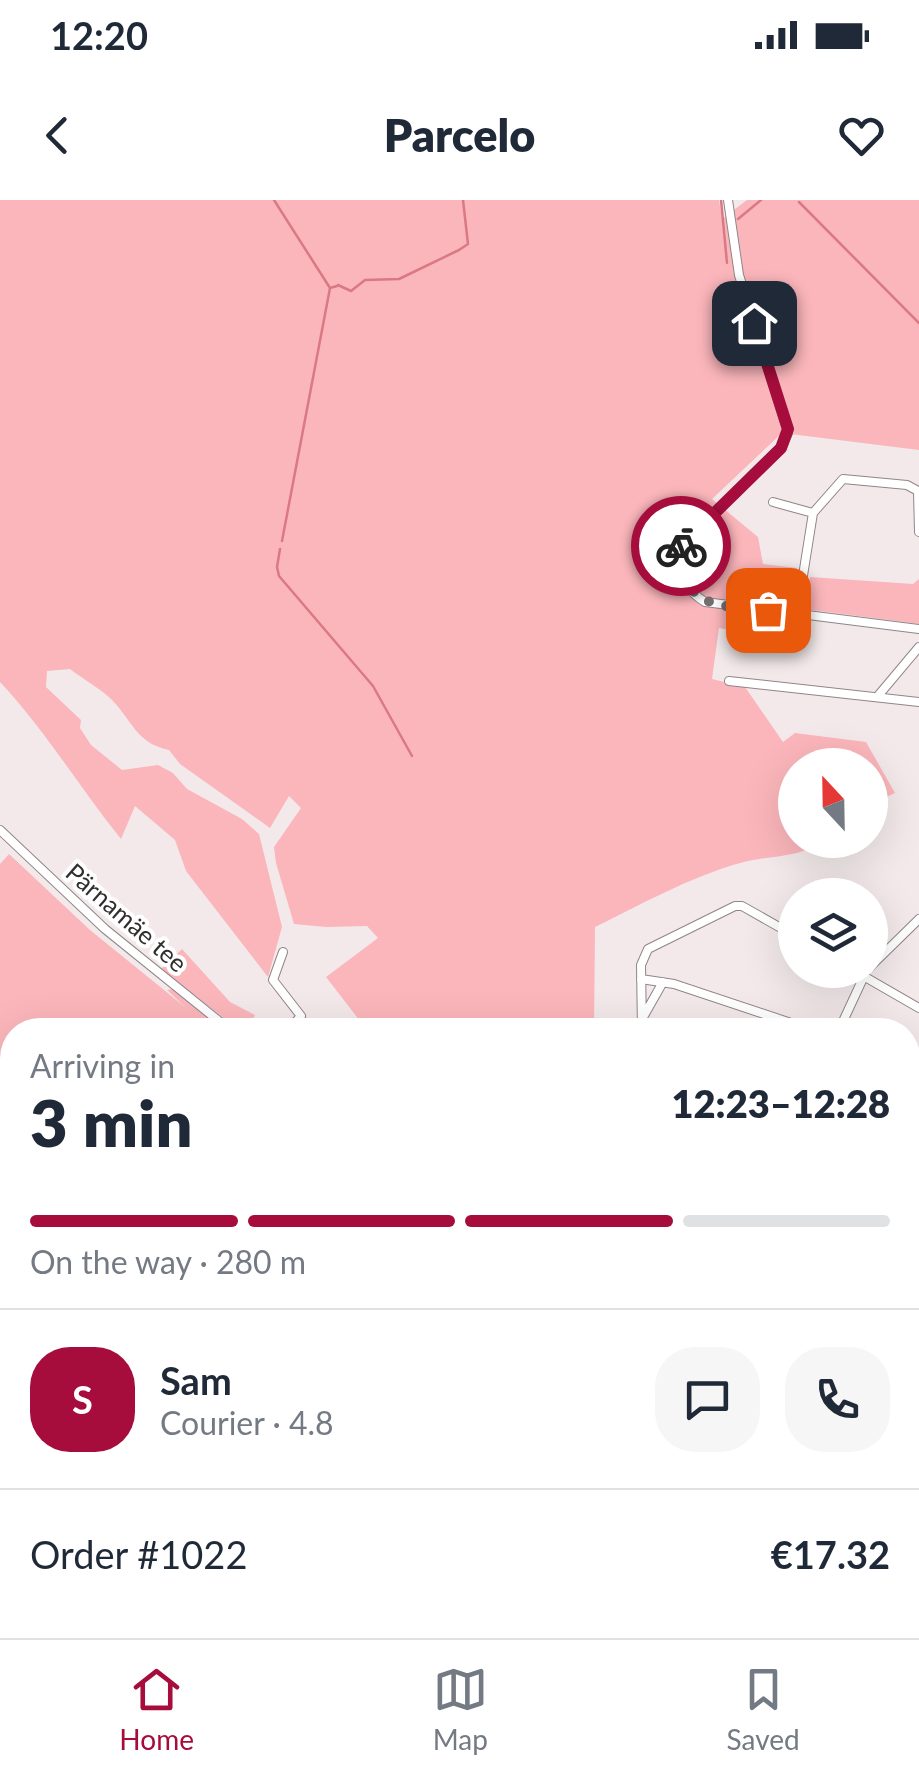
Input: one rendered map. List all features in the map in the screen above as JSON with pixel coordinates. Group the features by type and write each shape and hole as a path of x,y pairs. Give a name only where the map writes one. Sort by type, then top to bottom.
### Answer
{"street":[{"path":"728,200 739,274 788,433 781,448 674,556 676,568 701,600 919,629"},
{"path":"797,613 813,513 842,479 907,485 918,491 919,532"},
{"path":"773,502 813,513"},
{"path":"876,698 919,647"},
{"path":"730,680 919,702"},
{"name":"Pärnamäe tee","path":"0,830 105,929 215,1018"},
{"path":"642,1018 642,958 648,949 735,906 778,926"},
{"path":"888,950 919,919"},
{"path":"282,952 274,980 299,1018"},
{"path":"641,978 775,1018"},
{"path":"643,1018 663,982"},
{"path":"888,986 919,1008"},
{"path":"844,1018 859,988"}],"shaded area":[{"path":"0,200 719,200 722,219 747,200 919,200 919,450 782,433 712,499 758,537 763,564 797,568 784,620 745,632 719,628 712,679 745,687 783,742 795,733 866,742 869,748 778,748 778,857 740,863 703,876 595,927 594,1018 358,1018 326,977 378,938 367,926 294,924 274,847 301,808 289,796 270,828 180,764 169,750 141,736 110,698 70,669 47,671 46,687 81,720 80,728 91,745 122,770 158,765 173,773 187,789 242,819 259,834 282,927 268,977 186,871 175,840 135,806 121,839 0,682"},
{"path":"810,577 913,584 919,579 919,624 805,609"},
{"path":"9,854 90,930 185,1007 167,990 172,989 208,1018 0,1018 0,864"},
{"path":"182,949 230,1002 255,1015 254,1018 224,1018 161,969"}],"waterway":[{"path":"274,200 330,288 337,286"},
{"path":"338,285 351,291 365,280 399,279 468,244 463,200"},
{"path":"721,200 727,263"},
{"path":"738,219 761,200"},
{"path":"799,202 919,323"},
{"path":"282,541 330,288"},
{"path":"280,549 279,576 373,686 412,756"}],"way so far":[{"path":"681,546 674,563 692,593 701,600 768,610"}],"route":[{"path":"681,546 787,438 786,420 754,323"}]}
